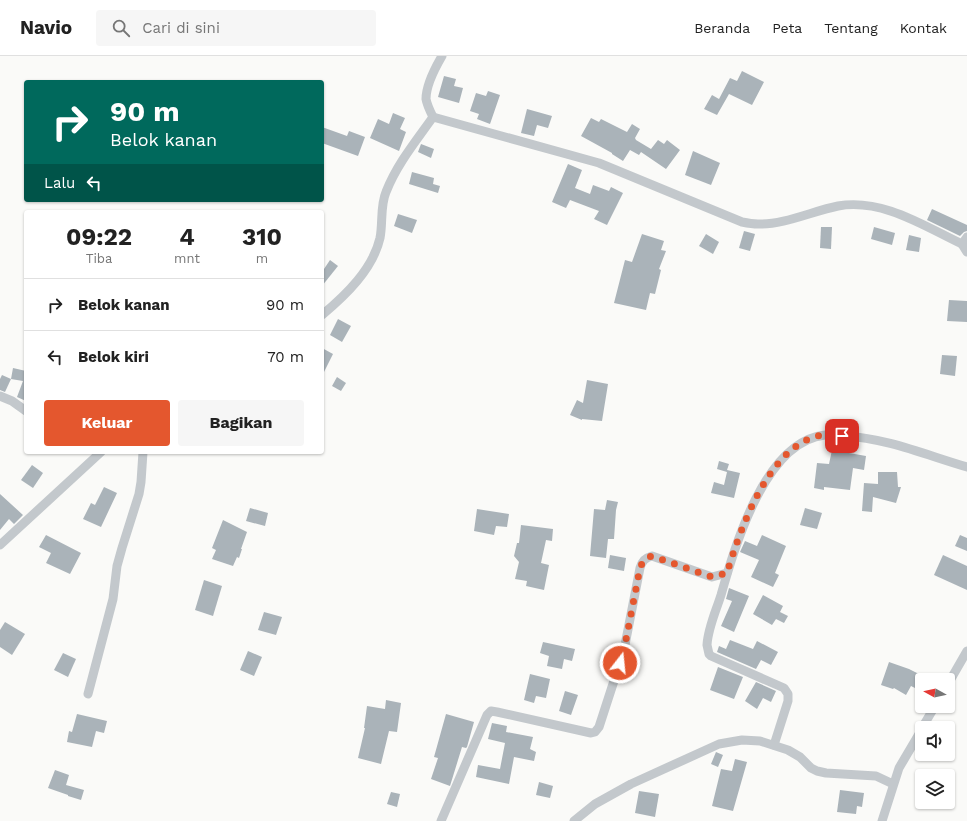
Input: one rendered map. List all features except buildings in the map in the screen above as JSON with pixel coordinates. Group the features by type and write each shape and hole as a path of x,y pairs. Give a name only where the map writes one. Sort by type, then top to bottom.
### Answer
{"street":[{"path":"442,56 428,89 426,99 428,108 433,117 599,163 742,222 758,224 772,223 839,206 864,205 897,213 965,244"},
{"path":"324,313 357,281 371,262 377,250 380,236 385,194 394,173 433,117"},
{"path":"0,396 12,401 24,410"},
{"path":"774,744 788,701 788,694 784,688 711,656 708,650 708,640 736,543 747,515 769,477 785,456 795,447 815,437 826,435 885,441 967,467"},
{"path":"0,545 99,454"},
{"path":"88,694 114,599 117,566 139,494 143,454"},
{"path":"440,821 487,715 491,711 591,733 595,732 599,728 624,650 640,568 646,557 652,556 712,577 727,573"},
{"path":"954,673 967,651"},
{"path":"574,821 595,804 631,784 720,744 742,740 760,741 774,744 795,753 811,768 817,771 826,773 876,776 894,784"},
{"path":"882,821 904,758 915,740"}],"route":[{"path":"620,663 624,650 640,568 646,557 652,556 670,561 712,577 727,573 736,543 747,515 769,477 785,456 795,447 815,437 826,435 842,436"}]}
